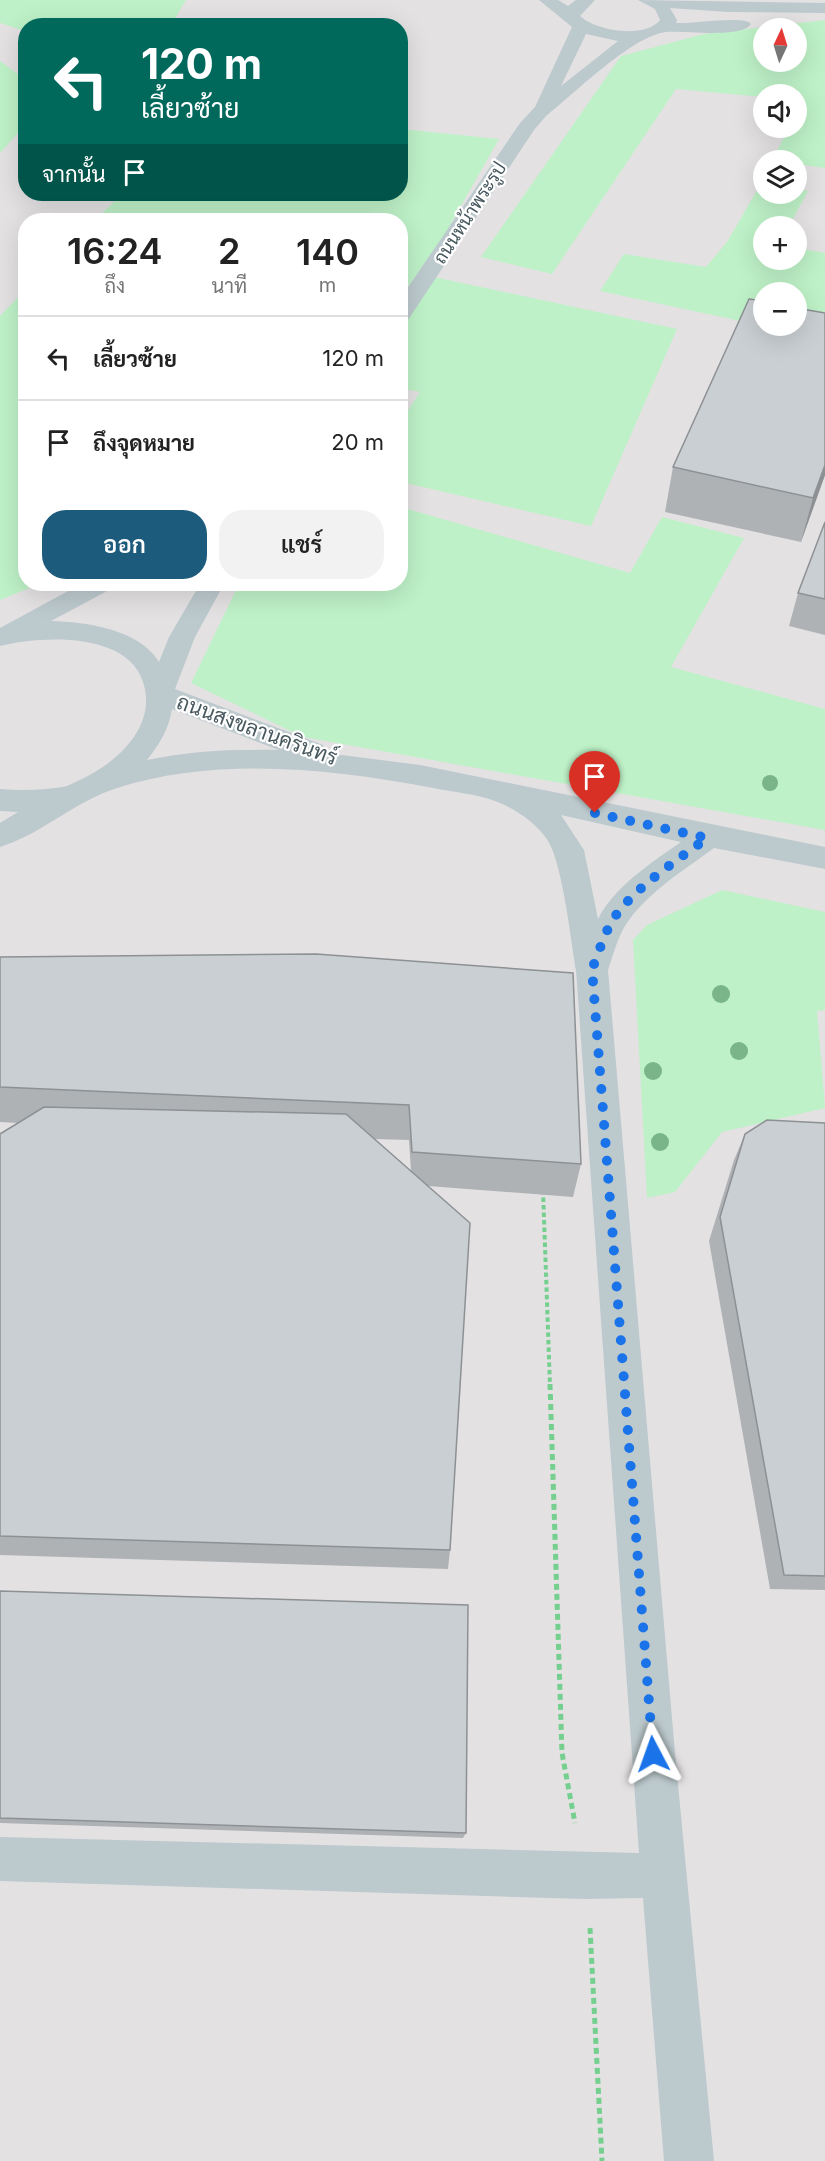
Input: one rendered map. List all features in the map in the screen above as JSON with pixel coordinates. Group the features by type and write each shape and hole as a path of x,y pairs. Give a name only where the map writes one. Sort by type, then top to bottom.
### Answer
{"street":[{"path":"547,0 577,21 608,34 636,35 664,27 694,29 825,13"},
{"name":"ถนนหน้าพระรูป","path":"540,112 577,21 572,11 586,0"},
{"path":"648,1 739,8 825,8"},
{"path":"648,1 661,6 667,13 669,20 664,27"},
{"name":"ถนนหน้าพระรูป","path":"408,303 527,127 540,112 636,35"},
{"path":"1,637 87,591"},
{"path":"0,836 128,765 148,743 159,718 160,694 182,638 208,591"},
{"path":"1,637 38,630 73,630 105,638 132,651 151,671 160,694"},
{"name":"ถนนสงขลานครินทร์","path":"160,694 268,737 355,765"},
{"name":"ถนนสงขลานครินทร์","path":"99,783 164,765 198,762 311,760 355,765 505,793 707,838"},
{"path":"0,800 21,802 62,797 99,783"},
{"path":"505,793 540,812 558,829 569,850 592,969 689,2161"},
{"path":"592,969 605,936 619,911 642,887 707,838 825,858"},
{"path":"0,1859 585,1876 664,1875"}],"path":[{"path":"543,1178 562,1753 585,1876 602,2161"}],"shaded area":[{"path":"0,0 825,0 825,2161 0,2161"}],"green space":[{"path":"0,0 186,0 175,18 18,18 18,29 0,23"},
{"path":"825,20 825,168 807,165 807,150 777,150 784,138 807,138 807,84 753,84 753,96 676,89 552,274 481,257 621,56 704,34 753,28 753,72 807,72 807,22"},
{"path":"0,61 18,74 18,133 0,153"},
{"path":"408,130 499,139 441,241 408,286 408,213 102,213 115,201 408,201"},
{"path":"753,197 753,204 801,204 794,216 753,216 753,270 807,270 807,250 825,253 825,339 807,335 807,282 753,282 753,324 600,291 624,254 706,267 727,242"},
{"path":"434,277 677,329 591,526 408,484 408,411 420,392 408,389 408,315"},
{"path":"18,297 18,591 22,591 0,600 0,316"},
{"path":"408,509 630,573 662,517 744,538 671,667 825,709 825,830 303,737 191,683 236,591 408,591"},
{"path":"722,890 825,912 825,1010 817,1011 825,1108 722,1132 675,1192 647,1198 633,940 647,925"}],"building":[{"path":"749,299 753,300 753,336 807,336 807,310 825,313 825,465 813,498 673,467"},
{"path":"825,522 825,599 798,593"},
{"path":"316,954 573,973 581,1164 412,1152 409,1105 0,1087 0,957"},
{"path":"44,1107 346,1114 470,1223 450,1550 0,1536 0,1134"},
{"path":"767,1120 825,1123 825,1576 784,1575 720,1217 745,1134"},
{"path":"0,1591 468,1605 466,1833 0,1818"}],"route":[{"path":"595,813 707,838 642,887 619,911 605,936 592,969 653,1754"}]}
